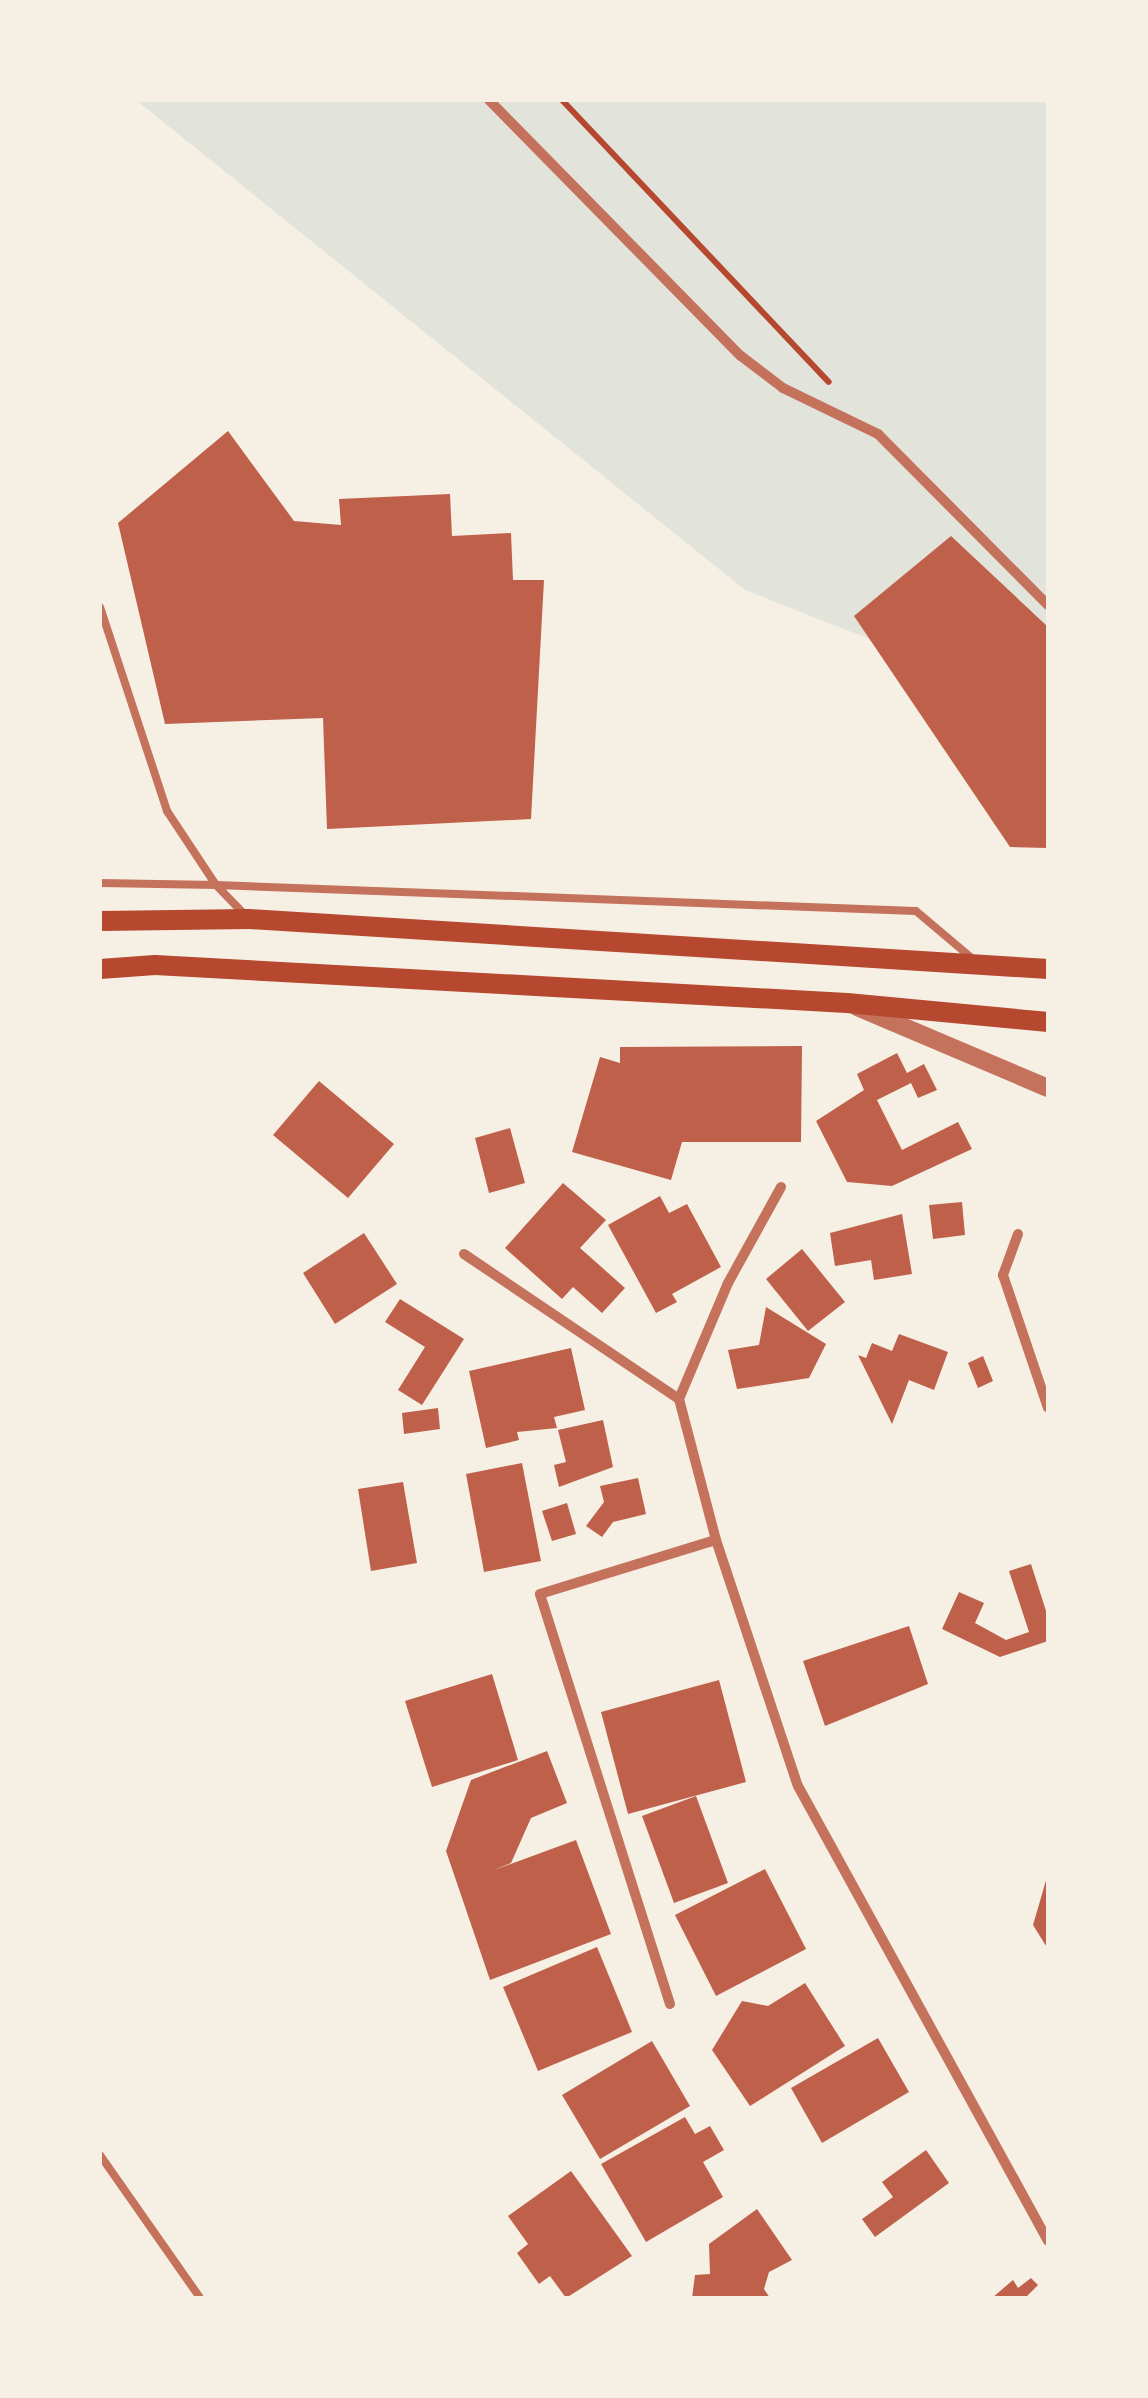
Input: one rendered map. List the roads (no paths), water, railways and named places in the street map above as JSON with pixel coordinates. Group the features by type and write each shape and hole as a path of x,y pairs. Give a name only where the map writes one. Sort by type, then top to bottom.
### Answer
{"main road":[{"path":"100,921 249,920 982,968 1048,969"},
{"path":"100,970 155,965 847,1003 1048,1022"}],"street":[{"path":"489,100 741,356 783,388 878,434 1048,605"},
{"path":"847,1003 1048,1088"},
{"path":"780,1187 728,1283 680,1398 716,1540 798,1786 1048,2240"},
{"path":"1018,1234 1003,1275 1048,1408"},
{"path":"464,1254 680,1398"},
{"path":"670,2004 540,1594 716,1540"}],"lane":[{"path":"100,607 167,811 216,885 249,920"},
{"path":"100,883 916,911 982,968"},
{"path":"100,2156 200,2298"}]}
